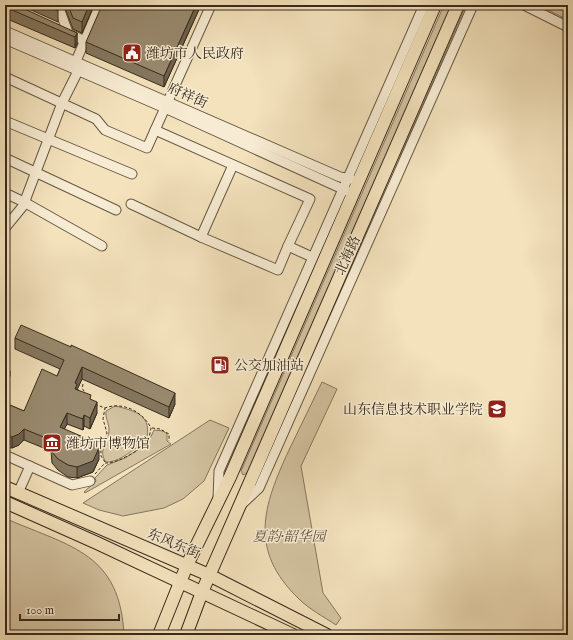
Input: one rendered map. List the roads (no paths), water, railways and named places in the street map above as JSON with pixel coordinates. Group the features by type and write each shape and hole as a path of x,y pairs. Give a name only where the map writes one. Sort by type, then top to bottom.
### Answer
{"main road":[{"name":"北海路","path":"159,635 187,565 230,477 361,180 435,5"},
{"name":"北海路","path":"186,635 209,575 238,509 275,438 458,5"},
{"name":"东风东街","path":"5,487 209,575 327,635"},
{"path":"5,502 293,635"}],"street":[{"path":"58,5 68,33"},
{"path":"5,228 24,202 100,5"},
{"path":"5,78 96,119 106,130 147,148 211,5"},
{"name":"北海路","path":"218,499 219,471 284,324 342,187 424,5"},
{"name":"北海路","path":"275,438 473,5"},
{"path":"524,5 568,27"},
{"path":"54,27 85,41"},
{"name":"府祥街","path":"5,30 77,66"},
{"name":"府祥街","path":"5,39 77,66 340,177 361,180"},
{"name":"府祥街","path":"166,104 342,187 354,195"},
{"path":"5,121 132,174"},
{"path":"131,204 201,237 278,270 310,200 155,130"},
{"path":"5,158 36,171 116,210"},
{"path":"201,237 233,165"},
{"path":"5,193 24,202 102,246"},
{"path":"288,246 312,258"},
{"path":"284,324 295,329"},
{"path":"241,420 253,424"},
{"path":"5,455 72,485 90,481"},
{"path":"18,493 30,466"}],"place":[{"name":"潍坊市人民政府","path":"132,53"},
{"name":"公交加油站","path":"220,365"},
{"name":"山东信息技术职业学院","path":"497,409"},
{"name":"潍坊市博物馆","path":"52,443"}],"park label":[{"name":"夏韵·韶华园","path":"289,536"}]}
